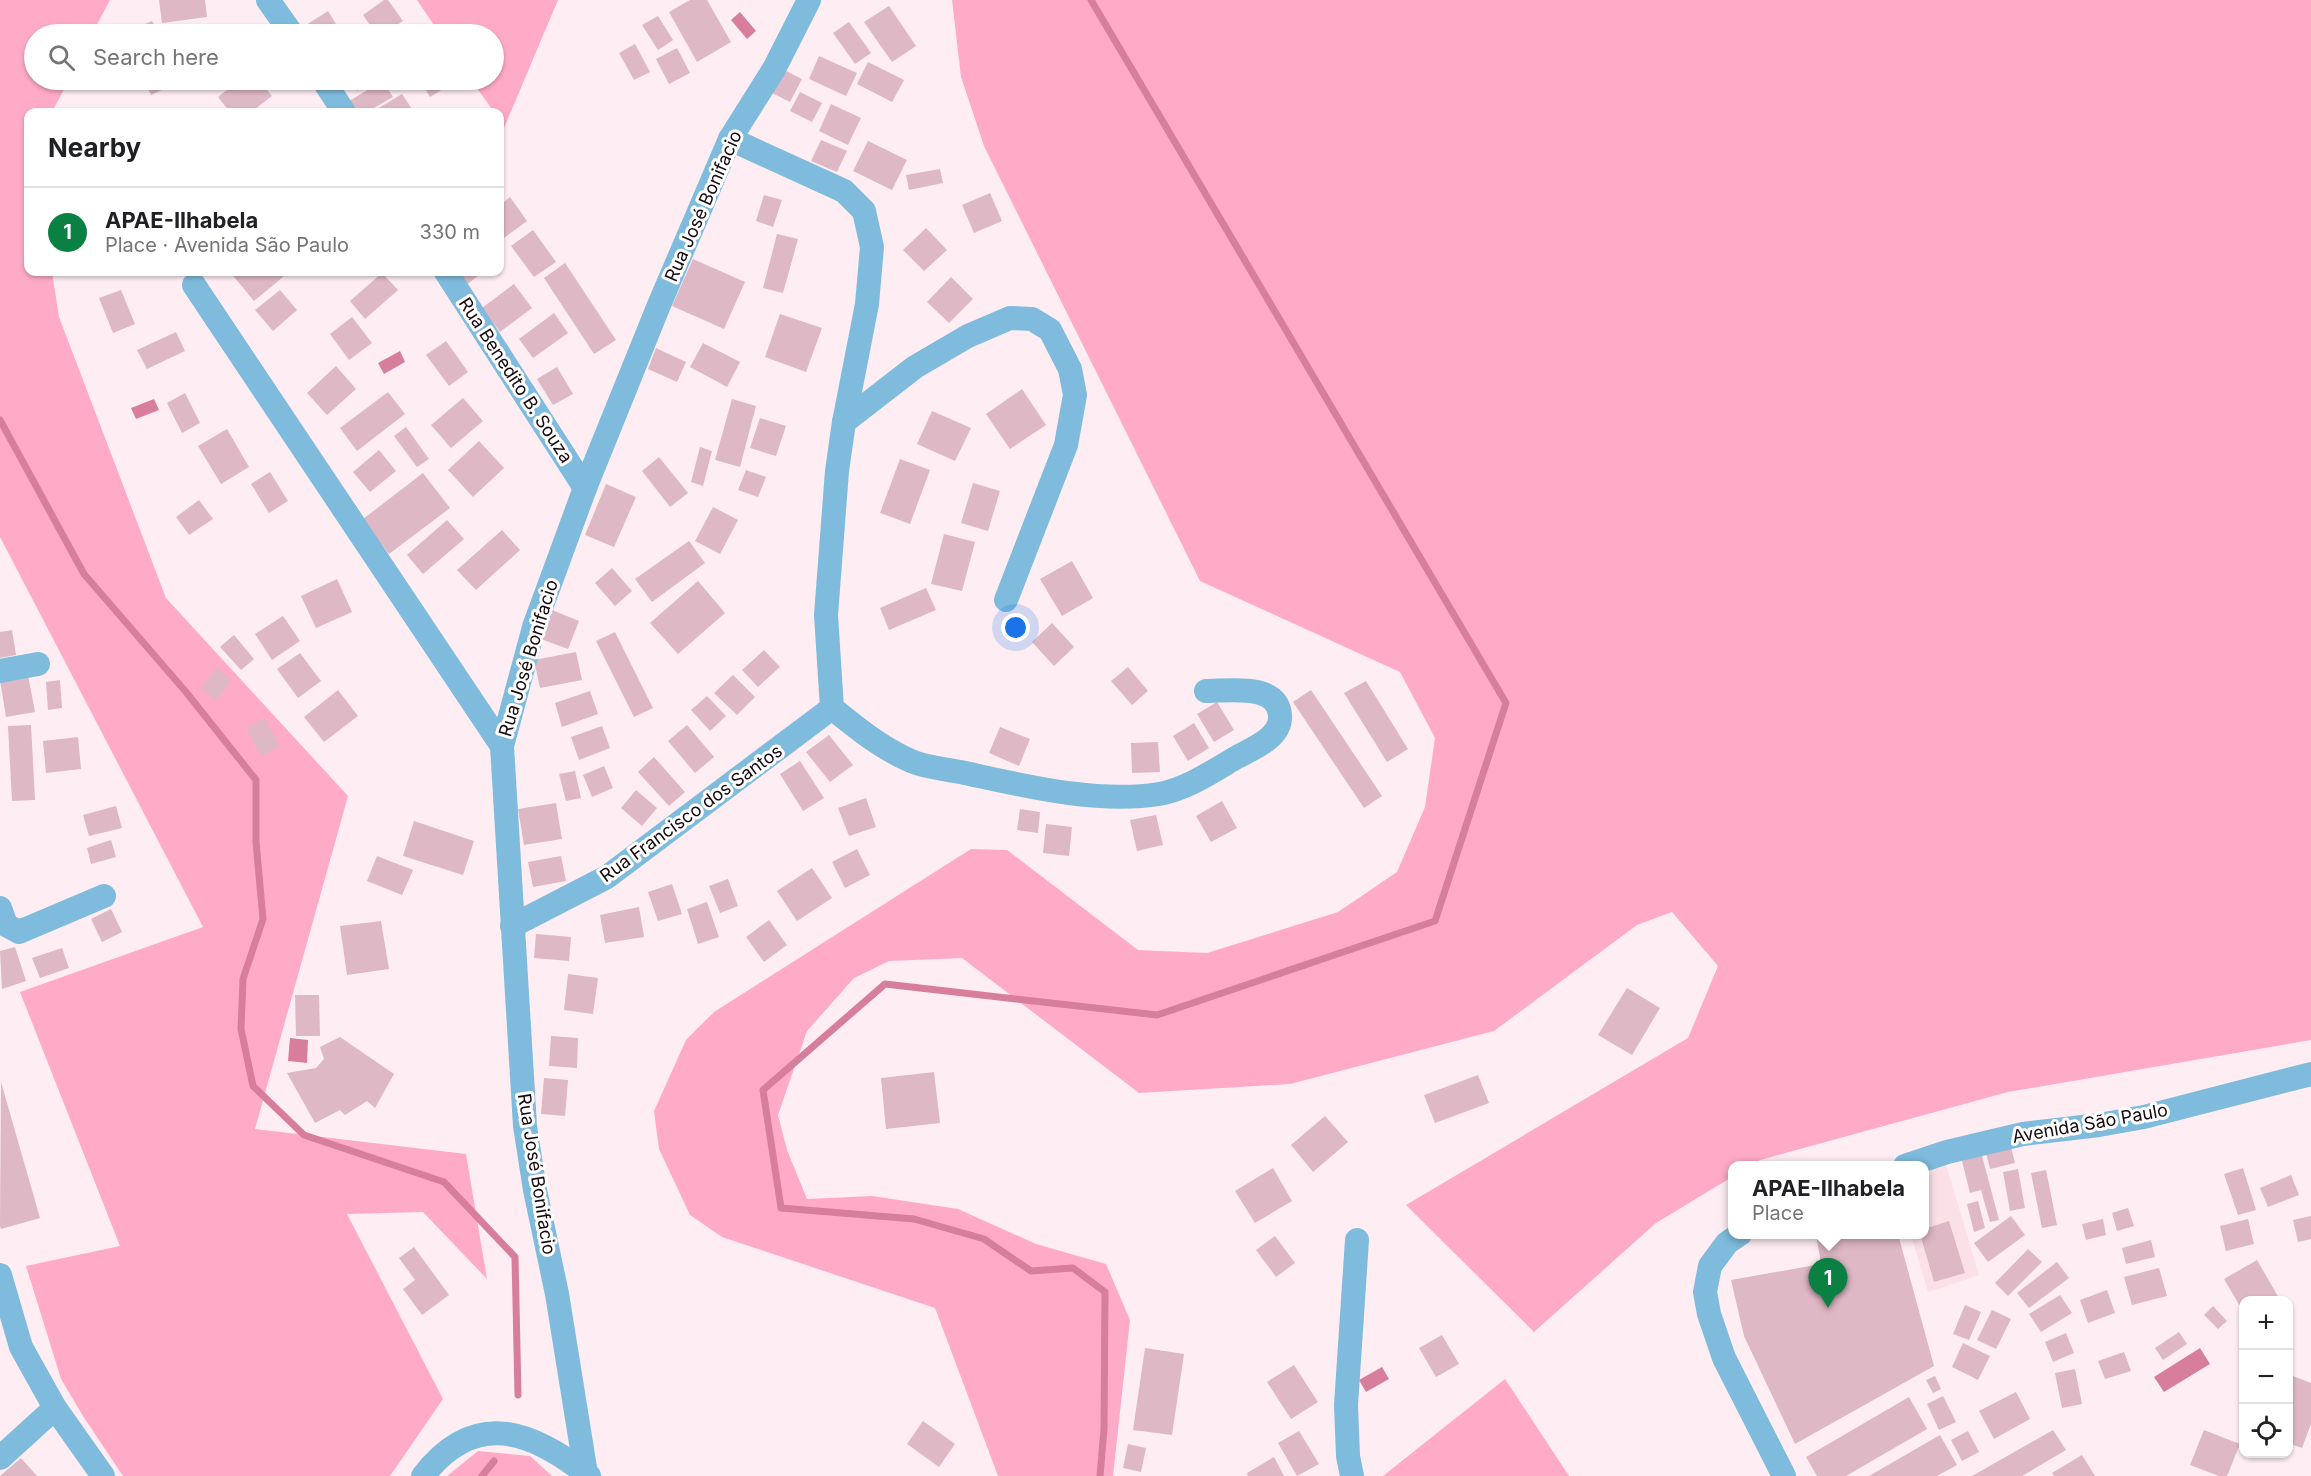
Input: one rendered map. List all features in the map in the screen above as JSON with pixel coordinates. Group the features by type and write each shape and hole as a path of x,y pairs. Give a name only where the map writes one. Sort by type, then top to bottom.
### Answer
{"street":[{"path":"268,0 285,24"},
{"name":"Rua José Bonifacio","path":"587,1475 557,1294 535,1190 525,1126 502,746 534,627 585,488 659,305 730,139 774,69 809,0"},
{"path":"330,90 341,108"},
{"path":"730,139 844,191 864,211 872,247 867,304 837,471 826,615 832,708 879,745 914,762 1014,784 1104,796 1160,794 1198,780 1274,735 1280,720 1279,706 1269,695 1246,691 1206,692"},
{"name":"Rua Benedito B. Souza","path":"449,276 585,488"},
{"path":"194,285 502,746"},
{"path":"844,422 915,367 968,336 1010,318 1032,319 1050,330 1070,369 1075,394 1066,445 1006,600"},
{"path":"0,670 38,664"},
{"name":"Rua Francisco dos Santos","path":"512,926 607,878 832,708"},
{"path":"0,908 6,925 19,932 104,896"},
{"name":"Avenida São Paulo","path":"1920,1161 1947,1152 2023,1134 2144,1117 2311,1074"},
{"path":"1733,1239 1727,1243 1710,1266 1705,1292 1709,1314 1724,1358 1784,1476"},
{"path":"1352,1476 1348,1456 1346,1406 1357,1240"},
{"path":"0,1275 21,1347 55,1408 103,1476"},
{"path":"0,1458 55,1408"},
{"path":"423,1476 436,1459 452,1446 471,1438 502,1432 522,1436 552,1449 587,1475"}],"shaded area":[{"path":"0,0 110,0 97,24 24,24 24,90 64,90 54,108 24,108 24,276 53,276 59,317 166,598 348,796 255,1129 466,1154 487,1279 423,1212 347,1214 443,1399 390,1476 123,1476 61,1379 26,1266 120,1246 20,992 203,927 0,537"},
{"path":"417,0 558,0 504,128 504,108 491,108 478,90 504,90 504,24 433,24"},
{"path":"952,0 2311,0 2311,1040 2008,1092 1758,1161 1728,1161 1728,1179 1656,1223 1534,1332 1406,1205 1688,1038 1718,966 1672,912 1637,925 1494,1031 1290,1084 1139,1093 962,958 889,961 854,978 807,1031 778,1115 787,1150 807,1199 872,1196 958,1209 1036,1244 1106,1264 1130,1320 1113,1476 998,1476 935,1308 722,1237 690,1215 659,1149 654,1111 686,1040 714,1012 971,849 1007,850 1138,950 1207,953 1338,912 1397,872 1425,807 1435,738 1400,672 1200,581 984,146 961,77"},
{"path":"740,12 756,31 747,39 731,20"},
{"path":"400,351 405,362 384,374 378,363"},
{"path":"154,399 159,410 136,419 131,408"},
{"path":"290,1038 308,1040 307,1063 288,1061"},
{"path":"1944,1158 1979,1275 1928,1292 1912,1239 1929,1239 1929,1164"},
{"path":"2200,1348 2210,1364 2164,1392 2154,1377"},
{"path":"1382,1367 1389,1379 1366,1392 1359,1380"},
{"path":"1505,1379 1569,1476 1383,1476"},
{"path":"478,1451 530,1456 552,1476 447,1476"}],"building":[{"path":"159,0 205,0 207,17 162,23"},
{"path":"384,0 388,0 403,21 398,24 369,24 363,15"},
{"path":"690,0 707,0 731,42 697,62 669,12"},
{"path":"889,6 916,46 892,62 864,22"},
{"path":"328,11 336,24 308,24"},
{"path":"658,16 673,40 658,50 642,25"},
{"path":"849,22 871,53 855,64 833,33"},
{"path":"635,44 650,72 634,80 619,53"},
{"path":"677,48 690,73 669,84 656,59"},
{"path":"819,56 857,73 846,96 809,79"},
{"path":"868,62 904,80 892,102 857,84"},
{"path":"782,69 802,79 790,102 770,92"},
{"path":"149,90 162,90 151,95"},
{"path":"227,90 267,90 272,96 256,108 227,108 218,97"},
{"path":"368,90 389,90 393,97 374,108 353,108 349,101"},
{"path":"426,90 441,90 430,97"},
{"path":"800,92 822,103 812,122 790,111"},
{"path":"402,94 411,108 379,108"},
{"path":"831,104 861,118 848,145 819,131"},
{"path":"821,140 847,151 837,172 811,161"},
{"path":"868,141 907,160 892,190 853,171"},
{"path":"940,169 943,183 909,190 906,175"},
{"path":"990,193 1002,221 974,233 962,205"},
{"path":"764,195 782,200 773,227 756,221"},
{"path":"510,197 527,221 504,238 504,202"},
{"path":"926,228 947,250 924,271 903,250"},
{"path":"533,230 556,262 534,277 511,246"},
{"path":"777,234 798,239 783,293 763,288"},
{"path":"693,259 745,282 724,329 672,306"},
{"path":"565,263 616,340 594,354 544,278"},
{"path":"233,276 284,276 254,301"},
{"path":"379,276 385,276 398,290 365,319 350,301"},
{"path":"457,276 478,276 465,286"},
{"path":"951,277 973,299 949,323 927,302"},
{"path":"514,284 532,308 500,332 482,308"},
{"path":"121,290 135,324 113,333 99,298"},
{"path":"280,290 297,310 273,331 255,310"},
{"path":"554,313 568,333 533,358 519,339"},
{"path":"780,314 822,328 806,372 765,357"},
{"path":"352,317 372,343 349,360 330,334"},
{"path":"176,332 185,351 147,369 137,350"},
{"path":"446,341 468,372 449,386 426,355"},
{"path":"703,343 740,362 727,387 690,367"},
{"path":"656,348 686,362 677,382 648,369"},
{"path":"336,366 356,389 327,415 307,393"},
{"path":"557,367 573,394 553,405 537,379"},
{"path":"1022,389 1046,425 1010,449 986,414"},
{"path":"388,392 405,414 357,451 340,428"},
{"path":"185,393 200,423 182,433 167,403"},
{"path":"463,398 483,421 451,448 431,425"},
{"path":"732,399 756,406 740,467 715,460"},
{"path":"932,411 971,428 955,461 917,444"},
{"path":"760,418 786,426 776,456 750,448"},
{"path":"406,427 429,459 417,467 394,436"},
{"path":"227,429 249,467 221,484 198,446"},
{"path":"479,441 504,468 473,497 448,470"},
{"path":"700,447 712,451 703,486 691,482"},
{"path":"379,450 396,471 370,492 353,472"},
{"path":"659,457 688,493 670,507 642,471"},
{"path":"900,459 930,470 910,524 880,513"},
{"path":"746,470 766,477 758,497 738,490"},
{"path":"270,472 288,501 269,513 251,484"},
{"path":"423,473 450,508 389,554 363,519"},
{"path":"973,483 1000,491 988,531 961,523"},
{"path":"606,484 636,497 614,547 585,535"},
{"path":"199,500 213,519 189,535 176,517"},
{"path":"713,507 738,520 720,554 695,541"},
{"path":"447,520 464,539 423,574 407,555"},
{"path":"502,530 520,550 476,590 457,570"},
{"path":"944,534 975,542 962,591 931,584"},
{"path":"689,541 705,563 652,602 635,579"},
{"path":"1072,561 1093,598 1062,616 1040,579"},
{"path":"612,568 632,591 615,606 595,583"},
{"path":"337,579 352,612 316,628 301,596"},
{"path":"698,581 725,613 678,654 650,623"},
{"path":"926,588 936,610 889,630 880,608"},
{"path":"552,610 579,621 568,649 541,639"},
{"path":"283,616 300,641 272,660 255,634"},
{"path":"1052,623 1074,647 1054,666 1032,642"},
{"path":"12,630 16,655 0,658 0,632"},
{"path":"615,632 653,708 634,717 596,641"},
{"path":"234,635 254,659 241,670 220,647"},
{"path":"764,650 780,667 758,687 742,670"},
{"path":"576,652 582,680 540,688 534,660"},
{"path":"300,653 321,681 298,698 277,669"},
{"path":"1128,667 1148,691 1132,705 1111,681"},
{"path":"216,668 232,680 216,700 201,689"},
{"path":"28,675 35,712 6,717 0,680"},
{"path":"733,675 755,697 737,715 714,693"},
{"path":"60,680 62,708 48,710 46,682"},
{"path":"1366,681 1408,749 1387,762 1344,693"},
{"path":"338,690 358,716 324,742 304,717"},
{"path":"1311,690 1382,796 1364,808 1293,702"},
{"path":"590,691 598,714 562,727 555,703"},
{"path":"707,696 726,716 710,731 691,710"},
{"path":"1217,702 1234,730 1214,742 1197,714"},
{"path":"265,718 280,746 261,756 246,728"},
{"path":"1194,723 1209,748 1188,761 1173,736"},
{"path":"31,725 35,800 12,801 8,726"},
{"path":"687,725 714,757 695,773 668,741"},
{"path":"602,726 610,748 579,760 571,737"},
{"path":"1000,727 1030,739 1019,766 989,753"},
{"path":"829,735 853,765 830,782 806,752"},
{"path":"78,737 81,769 46,773 43,741"},
{"path":"1158,742 1160,772 1132,773 1131,743"},
{"path":"654,757 685,792 669,806 638,772"},
{"path":"800,761 824,798 803,811 780,774"},
{"path":"604,766 613,788 592,797 583,775"},
{"path":"575,771 581,798 566,801 559,774"},
{"path":"636,790 657,808 642,826 621,808"},
{"path":"866,798 876,827 849,836 838,808"},
{"path":"1222,801 1237,828 1211,842 1196,816"},
{"path":"556,803 562,839 524,845 518,809"},
{"path":"116,806 122,828 89,836 83,815"},
{"path":"1020,809 1040,812 1038,833 1017,830"},
{"path":"1156,815 1163,845 1137,851 1130,820"},
{"path":"414,821 474,841 463,875 403,856"},
{"path":"1046,824 1072,827 1069,856 1043,853"},
{"path":"111,840 116,857 91,864 87,848"},
{"path":"857,849 870,875 845,888 832,862"},
{"path":"377,856 413,870 402,895 367,881"},
{"path":"561,856 566,881 533,887 528,862"},
{"path":"812,868 832,898 797,921 777,891"},
{"path":"728,879 738,906 720,913 709,886"},
{"path":"672,884 682,914 658,921 648,892"},
{"path":"707,902 719,937 698,944 687,909"},
{"path":"639,907 644,937 605,943 600,915"},
{"path":"111,909 122,932 102,942 91,919"},
{"path":"769,920 787,945 764,962 746,937"},
{"path":"381,921 389,969 347,975 340,926"},
{"path":"536,934 571,937 569,961 534,958"},
{"path":"15,947 26,981 2,989 0,951"},
{"path":"62,948 69,968 40,978 32,958"},
{"path":"568,974 598,978 593,1014 564,1010"},
{"path":"1627,988 1660,1008 1632,1055 1598,1035"},
{"path":"295,995 319,995 320,1036 296,1036"},
{"path":"551,1036 578,1038 577,1068 549,1066"},
{"path":"340,1037 394,1074 375,1108 367,1101 345,1115 340,1110 315,1123 287,1073 316,1068 324,1059 320,1047"},
{"path":"934,1072 940,1123 886,1129 881,1078"},
{"path":"1478,1075 1489,1103 1435,1123 1424,1095"},
{"path":"544,1078 568,1080 565,1116 541,1114"},
{"path":"1,1082 40,1218 1,1229 0,1227"},
{"path":"1325,1116 1348,1142 1313,1172 1291,1145"},
{"path":"2011,1147 2015,1163 1990,1169 1986,1153"},
{"path":"1981,1152 1999,1220 1990,1222 1981,1190 1970,1193 1961,1157"},
{"path":"1273,1168 1292,1201 1255,1223 1235,1191"},
{"path":"2243,1168 2256,1210 2238,1215 2224,1174"},
{"path":"2018,1169 2025,1208 2010,1211 2003,1172"},
{"path":"2046,1170 2057,1225 2042,1228 2031,1173"},
{"path":"2291,1175 2299,1195 2268,1207 2260,1188"},
{"path":"1978,1201 1985,1228 1974,1232 1967,1204"},
{"path":"2128,1208 2134,1226 2117,1231 2112,1213"},
{"path":"2011,1216 2025,1235 1988,1262 1974,1243"},
{"path":"2311,1216 2311,1239 2298,1242 2293,1220"},
{"path":"2103,1219 2106,1235 2086,1240 2082,1224"},
{"path":"2248,1219 2254,1244 2226,1251 2220,1226"},
{"path":"1949,1221 1965,1273 1934,1282 1921,1239 1929,1239 1929,1227"},
{"path":"1275,1236 1295,1263 1276,1277 1256,1250"},
{"path":"1817,1239 1899,1239 1934,1366 1795,1444 1744,1336 1731,1280 1821,1264"},
{"path":"2151,1240 2155,1257 2126,1264 2122,1248"},
{"path":"414,1247 449,1295 422,1315 403,1289 415,1280 399,1258"},
{"path":"2028,1249 2042,1262 2008,1296 1995,1283"},
{"path":"2257,1260 2278,1296 2239,1296 2239,1304 2224,1279"},
{"path":"2057,1262 2069,1278 2029,1308 2017,1293"},
{"path":"2159,1268 2167,1296 2132,1305 2124,1277"},
{"path":"2107,1290 2115,1313 2088,1323 2080,1300"},
{"path":"2060,1295 2072,1313 2041,1332 2029,1314"},
{"path":"1965,1305 1981,1312 1969,1340 1953,1334"},
{"path":"2213,1306 2227,1321 2218,1329 2204,1315"},
{"path":"1992,1310 2011,1319 1996,1349 1977,1340"},
{"path":"2179,1332 2187,1344 2163,1360 2155,1348"},
{"path":"2066,1333 2074,1353 2053,1362 2045,1342"},
{"path":"1442,1335 1459,1364 1436,1377 1419,1348"},
{"path":"1963,1343 1990,1356 1978,1380 1952,1367"},
{"path":"1145,1348 1184,1354 1172,1435 1133,1430"},
{"path":"2124,1352 2131,1371 2105,1379 2098,1361"},
{"path":"1294,1365 1318,1402 1291,1419 1267,1382"},
{"path":"2075,1369 2082,1404 2062,1408 2055,1373"},
{"path":"1935,1376 1941,1389 1933,1393 1926,1380"},
{"path":"2293,1376 2311,1383 2311,1424 2302,1448 2293,1445"},
{"path":"2016,1392 2030,1419 1994,1439 1979,1411"},
{"path":"1943,1396 1956,1422 1939,1430 1927,1404"},
{"path":"1909,1397 1927,1429 1846,1476 1817,1476 1806,1457"},
{"path":"923,1421 955,1444 939,1467 907,1444"},
{"path":"2053,1430 2066,1450 2022,1476 1972,1476"},
{"path":"2204,1430 2239,1444 2227,1476 2219,1476 2190,1465"},
{"path":"1299,1431 1319,1464 1297,1476 1278,1443"},
{"path":"1968,1431 1979,1452 1962,1461 1951,1440"},
{"path":"1940,1435 1957,1465 1937,1476 1869,1476"},
{"path":"1128,1444 1146,1448 1141,1472 1123,1468"},
{"path":"2082,1455 2095,1476 2054,1476 2052,1473"},
{"path":"1274,1457 1284,1476 1248,1476 1247,1473"},
{"path":"21,1458 37,1476 0,1476"}],"waterway":[{"path":"1091,0 1506,703 1435,921 1157,1015 885,984 763,1090 781,1208 914,1219 984,1239 1031,1271 1073,1268 1105,1292 1104,1429 1100,1476"},
{"path":"0,420 84,574 186,692 256,780 256,842 263,919 243,979 241,1029 253,1086 304,1135 444,1182 515,1257 518,1395"},
{"path":"482,1476 494,1461"}],"place":[{"name":"APAE-Ilhabela","path":"1828,1308"}]}
